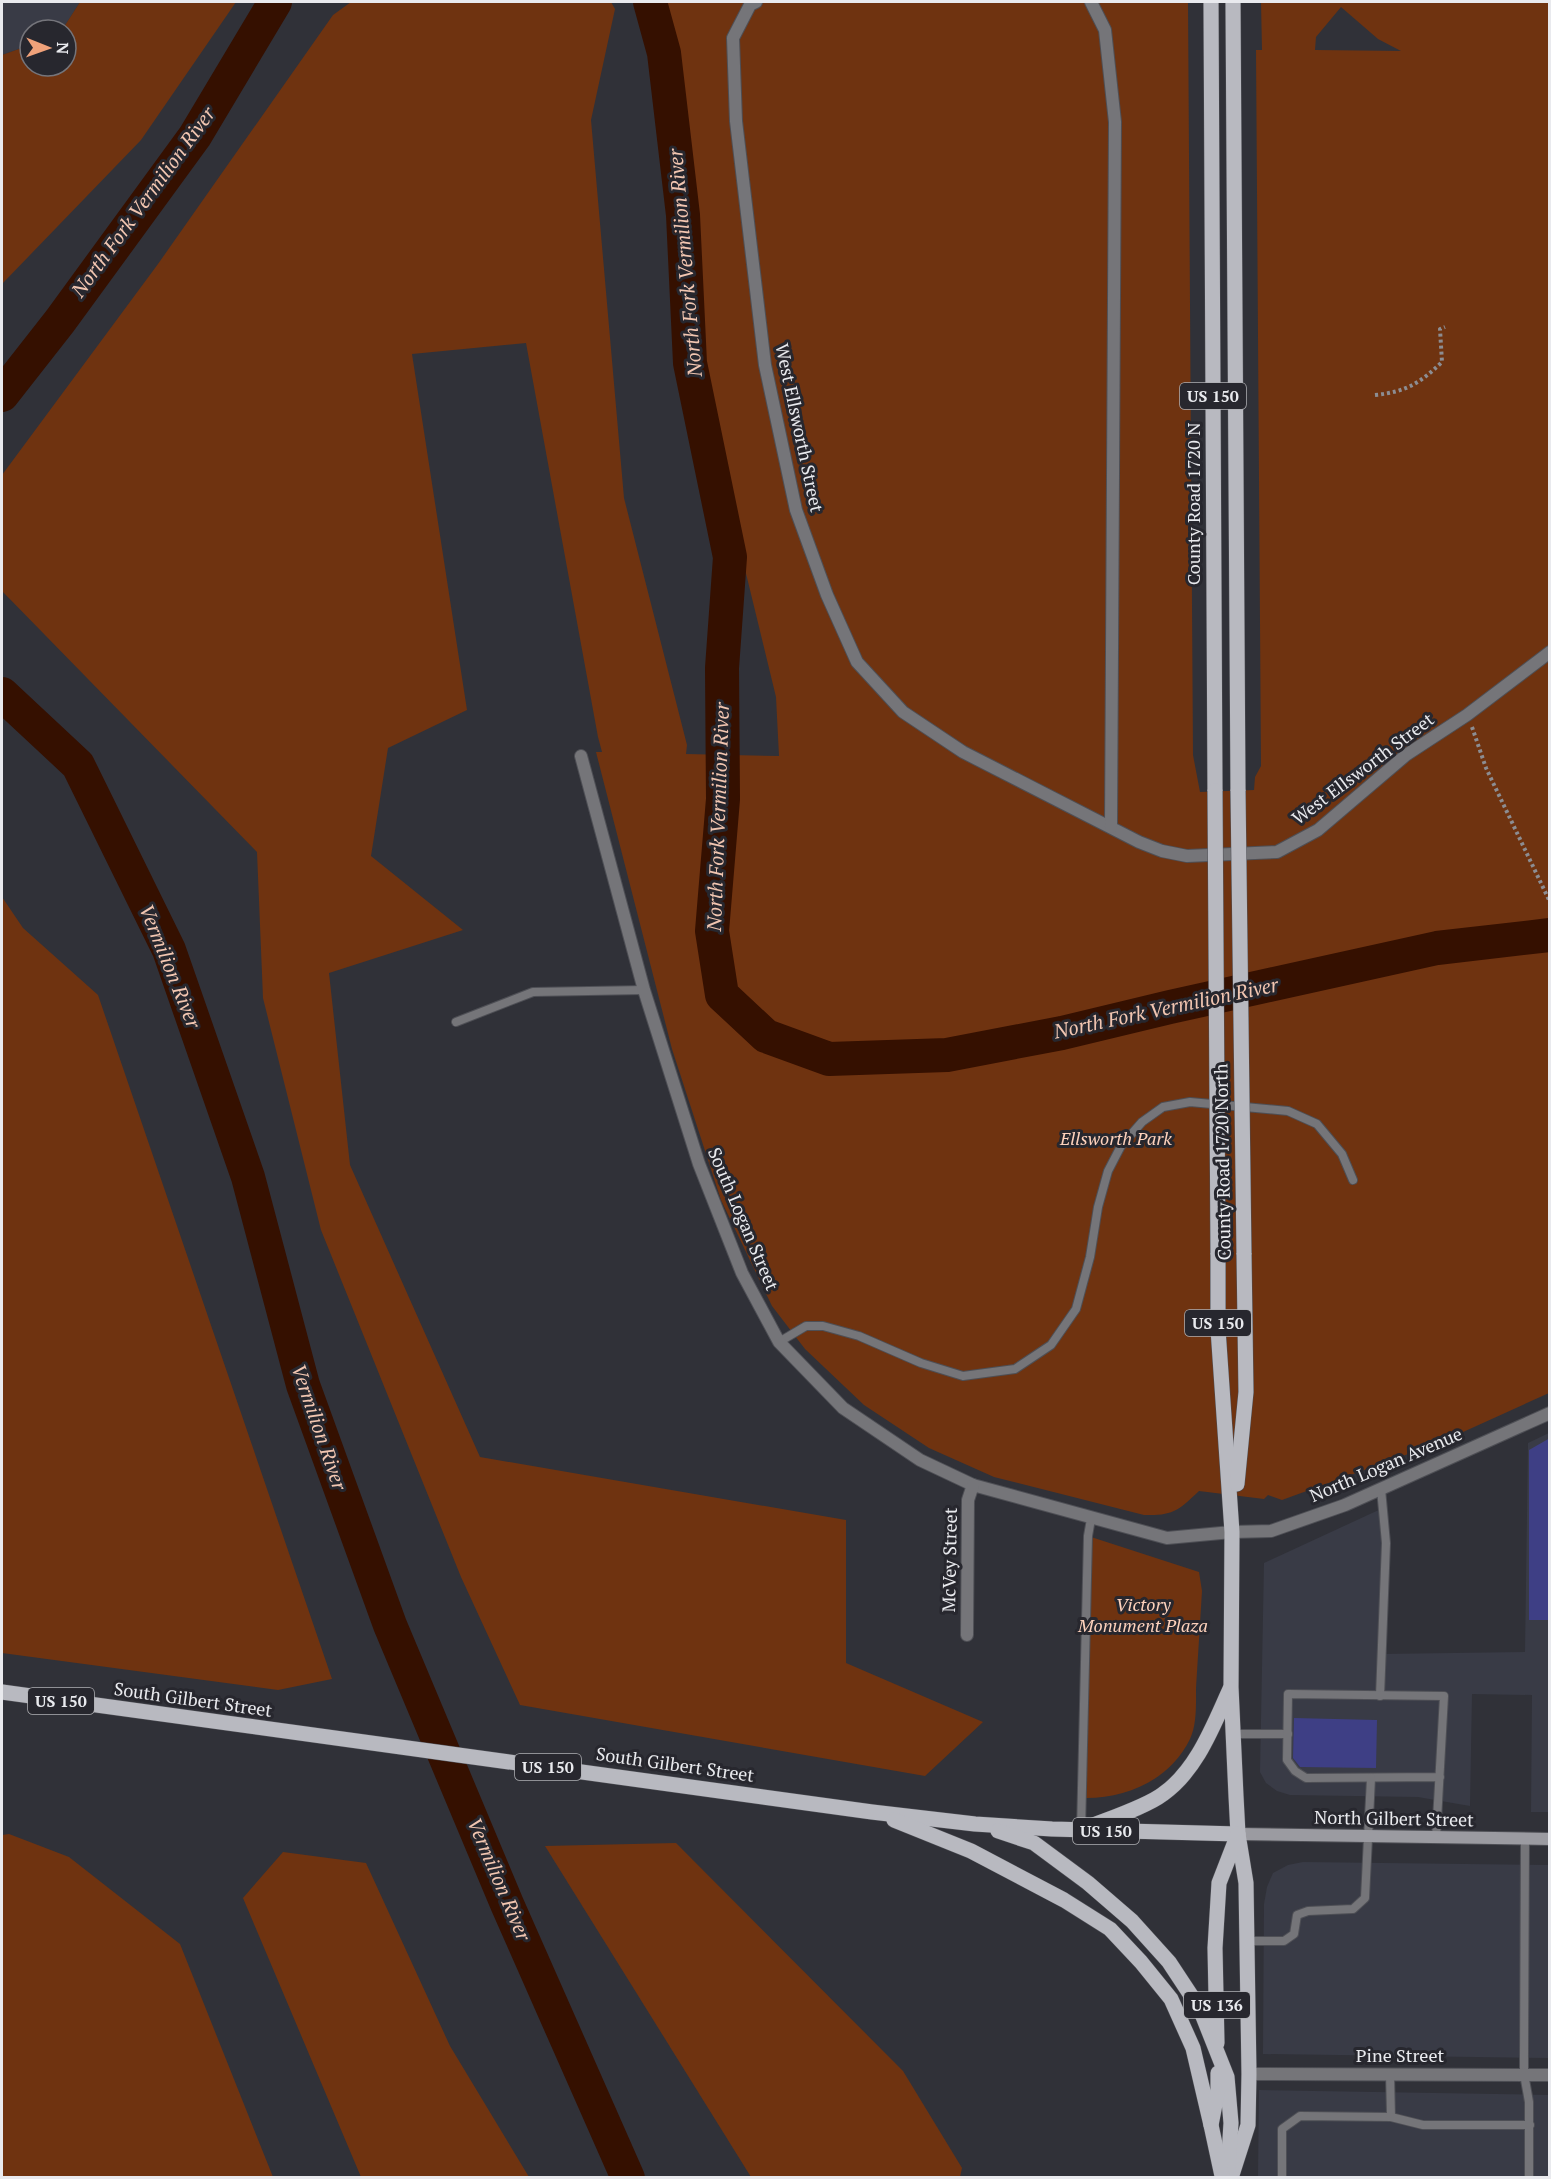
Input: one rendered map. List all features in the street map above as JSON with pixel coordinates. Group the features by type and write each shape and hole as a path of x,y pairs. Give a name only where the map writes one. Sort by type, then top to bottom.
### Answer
{"main road":[{"name":"County Road 1720 N","path":"1211,2 1215,791"},
{"name":"County Road 1720 North","path":"1232,1532 1246,1392 1238,790 1233,2"},
{"name":"County Road 1720 North","path":"1215,791 1218,1329 1232,1532 1232,1687 1238,1834"},
{"path":"1082,1830 1162,1796 1180,1780 1201,1750 1232,1687"},
{"name":"South Gilbert Street","path":"2,1692 872,1812 975,1824 1082,1830 1238,1834"},
{"path":"872,1812 971,1851 1064,1900 1110,1929 1142,1962 1171,1999 1193,2048 1211,2125"},
{"path":"975,1824 1034,1843 1088,1883 1132,1921 1169,1962 1200,2009 1227,2077 1231,2123 1227,2178"},
{"name":"North Gilbert Street","path":"1238,1834 1550,1839"},
{"name":"US 136","path":"1227,2178 1248,2125 1250,2074 1246,1883 1238,1834"},
{"name":"US 136","path":"1227,2178 1211,2125 1218,2089 1215,1948 1219,1883 1238,1834"}],"street":[{"name":"West Ellsworth Street","path":"756,2 750,5 733,38 736,122 765,365 796,510 827,595 857,662 903,712 963,752 1147,845 1187,856 1277,852 1318,831 1406,755 1467,715 1550,652"},
{"path":"1091,2 1105,30 1115,122 1111,827"},
{"name":"South Logan Street","path":"580,756 644,990 704,1175 742,1273 779,1342 843,1408 920,1460 973,1485 1167,1538 1232,1532"},
{"name":"North Logan Avenue","path":"1232,1532 1271,1531 1345,1505 1550,1413"},
{"name":"McVey Street","path":"967,1635 968,1500 973,1485"},
{"name":"Pine Street","path":"1250,2074 1550,2075"}],"lane":[{"path":"456,1022 533,992 644,990"},
{"path":"779,1342 806,1326 823,1326 859,1336 921,1363 963,1376 1015,1369 1051,1345 1076,1309 1090,1257 1098,1207 1108,1171 1121,1146 1142,1122 1163,1107 1190,1101 1288,1111 1317,1124 1342,1154 1353,1180"},
{"path":"1380,1696 1386,1543 1381,1489"},
{"path":"1082,1830 1088,1536 1091,1519"},
{"path":"1436,1838 1440,1777 1444,1696 1288,1694 1287,1760 1295,1771 1306,1778 1440,1777"},
{"path":"1234,1734 1288,1734"},
{"path":"1247,1941 1284,1941 1294,1934 1297,1915 1308,1911 1353,1909 1365,1898 1371,1778"},
{"path":"1525,1839 1524,2074 1529,2102 1529,2178"},
{"path":"1390,2074 1390,2117"},
{"path":"1282,2178 1282,2129 1300,2116 1390,2117 1423,2125 1530,2125"}],"path":[{"path":"1375,395 1393,394 1411,387 1442,362 1440,329 1445,327"},
{"path":"1467,715 1486,768 1550,902"}],"shaded area":[{"path":"2,2 80,2 70,18 18,18 18,49 2,55"},
{"path":"1549,1433 1549,1812 1531,1812 1532,1695 1472,1694 1470,1806 1418,1797 1290,1795 1277,1791 1266,1783 1260,1772 1264,1563 1383,1508 1381,1654 1525,1652 1528,1443"},
{"path":"1303,1862 1549,1865 1549,2058 1263,2054 1264,1904 1267,1887 1273,1873 1288,1865"},
{"path":"1259,2090 1549,2095 1549,2177 1258,2178"}],"green space":[{"path":"80,2 236,2 141,140 2,284 2,55 18,49 18,78 78,78 78,18 70,18"},
{"name":"Ellsworth Park","path":"351,2 611,2 615,9 591,120 624,498 687,745 686,754 779,756 776,697 742,557 706,373 688,132 664,2 1188,2 1193,755 1200,792 1254,790 1255,777 1261,766 1256,50 1262,50 1261,2 1549,2 1549,1393 1441,1442 1282,1500 1268,1495 1264,1499 1199,1491 1186,1503 1169,1513 1144,1515 994,1477 929,1448 864,1405 805,1349 772,1306 721,1200 672,1049 596,752 602,752 526,343 412,354 467,710 388,748 371,856 463,930 329,973 350,1165 480,1457 846,1520 846,1663 983,1722 925,1776 520,1705 461,1577 321,1230 263,998 257,852 2,591 2,475 158,264 333,15","holes":["1341,7 1378,39 1401,51 1315,50 1316,37"]},
{"path":"2,897 23,928 98,995 332,1679 278,1690 2,1653"},
{"name":"Victory Monument Plaza","path":"1088,1536 1199,1572 1202,1591 1196,1714 1190,1739 1171,1766 1145,1784 1115,1795 1083,1798"},
{"path":"9,1834 69,1857 180,1944 273,2177 2,2177 2,1835"},
{"path":"676,1843 903,2071 962,2168 960,2177 751,2177 545,1846"},
{"path":"283,1852 366,1863 450,2046 529,2177 361,2177 243,1898"}],"building":[{"path":"1550,1438 1550,1620 1529,1620 1529,1450"},
{"path":"1294,1718 1377,1720 1376,1768 1300,1767 1293,1758"}],"waterway":[{"name":"North Fork Vermilion River","path":"2,395 60,321 195,136 275,2"},
{"name":"North Fork Vermilion River","path":"650,2 664,53 683,215 690,363 730,557 722,668 723,799 712,931 722,995 766,1036 829,1059 947,1055 1062,1033 1437,948 1550,935"},
{"name":"Vermilion River","path":"2,694 78,765 169,950 248,1177 303,1385 390,1625 507,1904 628,2178"}]}
